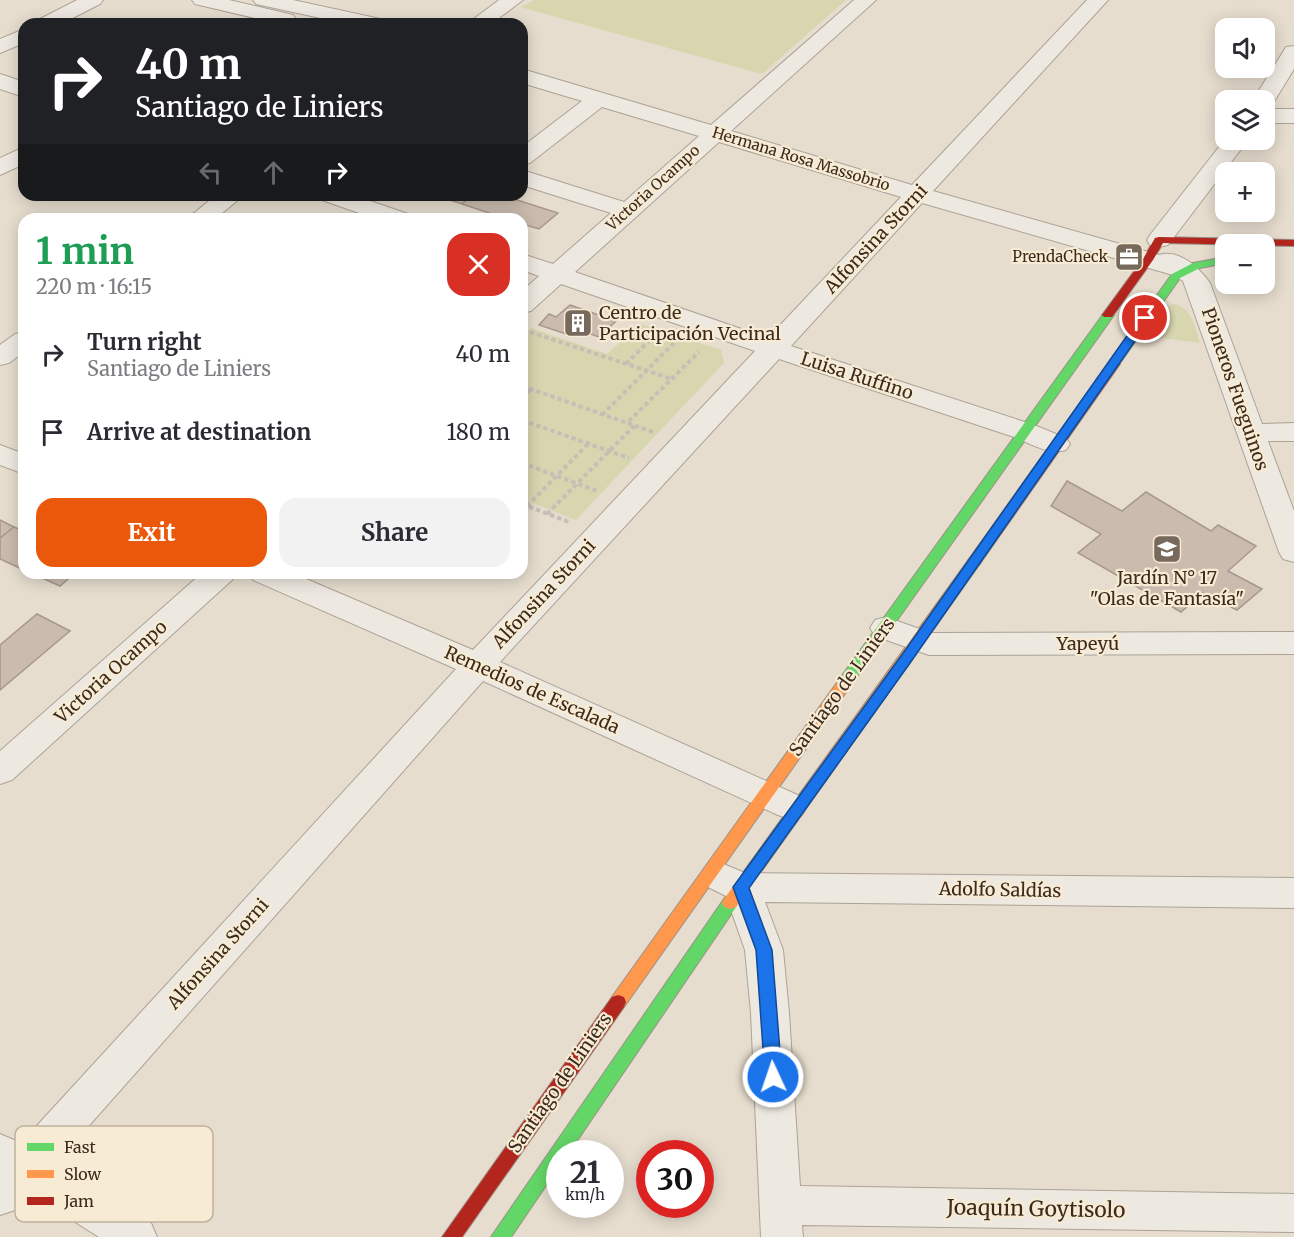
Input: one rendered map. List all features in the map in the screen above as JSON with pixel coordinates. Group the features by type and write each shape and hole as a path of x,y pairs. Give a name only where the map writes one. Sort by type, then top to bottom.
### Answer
{"street":[{"path":"57,18 93,0"},
{"path":"202,0 335,18"},
{"path":"263,0 313,15"},
{"path":"486,18 513,0"},
{"name":"Victoria Ocampo","path":"528,314 557,274 866,0"},
{"name":"Alfonsina Storni","path":"51,1126 1098,0"},
{"path":"0,47 18,38"},
{"path":"1270,90 1294,52"},
{"name":"Hermana Rosa Massobrio","path":"528,62 722,127 1154,250"},
{"name":"Hermana Rosa Massobrio","path":"528,78 597,100 722,127"},
{"path":"0,81 18,88"},
{"path":"528,153 597,100"},
{"path":"1275,116 1294,116"},
{"name":"Santiago de Liniers","path":"500,1237 725,879 764,795 886,628 1024,430 1229,150"},
{"path":"0,168 18,158"},
{"path":"528,179 628,211"},
{"path":"207,213 224,201"},
{"path":"347,201 382,213"},
{"path":"1154,250 1294,243"},
{"name":"Pioneros Fueguinos","path":"1154,250 1184,270 1197,283 1294,552"},
{"path":"1275,256 1294,256"},
{"path":"1184,270 1215,263"},
{"name":"Luisa Ruffino","path":"528,264 775,349 1024,430 1056,444"},
{"name":"Santiago de Liniers","path":"451,1237 725,879 798,810 1158,300 1176,276 1184,270"},
{"path":"1158,300 1165,295 1185,295 1206,307"},
{"path":"0,357 18,344"},
{"path":"1250,433 1294,432"},
{"path":"0,454 18,462"},
{"name":"Victoria Ocampo","path":"0,771 214,579"},
{"name":"Remedios de Escalada","path":"278,579 478,665 798,810"},
{"name":"Yapeyú","path":"886,628 929,644 1294,643"},
{"path":"725,879 764,950 770,1013 781,1221"},
{"name":"Adolfo Saldías","path":"725,879 1294,893"},
{"name":"Joaquín Goytisolo","path":"781,1221 1294,1212"},
{"path":"106,1222 136,1237"}],"path":[{"path":"626,364 662,329"},
{"path":"528,332 672,380"},
{"path":"602,415 681,335"},
{"path":"627,423 700,351"},
{"path":"528,389 662,435"},
{"path":"528,393 531,390"},
{"path":"528,422 637,461"},
{"path":"547,514 634,426"},
{"path":"528,501 588,444"},
{"path":"528,465 606,494"},
{"path":"528,507 577,525"}],"shaded area":[{"path":"535,0 846,0 762,74 520,7"},
{"path":"1174,304 1185,309 1189,314 1200,343 1147,336 1167,306"},
{"path":"641,324 721,350 724,363 576,520 528,501 528,331 531,328 607,354"}],"building":[{"path":"466,201 521,201 558,213 539,229 528,226 528,213 489,213 462,204"},
{"name":"Centro de Participación Vecinal","path":"570,305 616,321 599,337 576,329 569,335 539,325 549,314 556,317"},
{"name":"Jardín N° 17 \"Olas de Fantasía\"","path":"1067,481 1122,511 1146,492 1211,531 1218,525 1256,546 1228,571 1262,589 1237,610 1203,593 1181,612 1078,553 1101,534 1051,506"},
{"path":"0,520 14,527 0,538"},
{"path":"14,527 18,529 18,567 0,559 0,538"},
{"path":"44,579 68,579 60,586"},
{"path":"37,614 70,631 0,690 0,645"}],"traffic: fast":[{"path":"1114,364 1176,276 1197,265 1215,262"},
{"path":"846,681 1108,315"},
{"path":"500,1237 730,903"}],"traffic: slow":[{"path":"730,903 974,562"},
{"path":"618,1002 846,681"}],"traffic: jam":[{"path":"1108,315 1148,260 1159,240 1294,243"},
{"path":"974,562 1114,364"},
{"path":"451,1237 618,1002"}],"place":[{"name":"PrendaCheck","path":"1129,257"},
{"name":"Centro de Participación Vecinal","path":"578,323"},
{"name":"Jardín N° 17 \"Olas de Fantasía\"","path":"1167,549"}],"route":[{"path":"773,1077 764,950 741,887 906,660 1145,318"}]}
